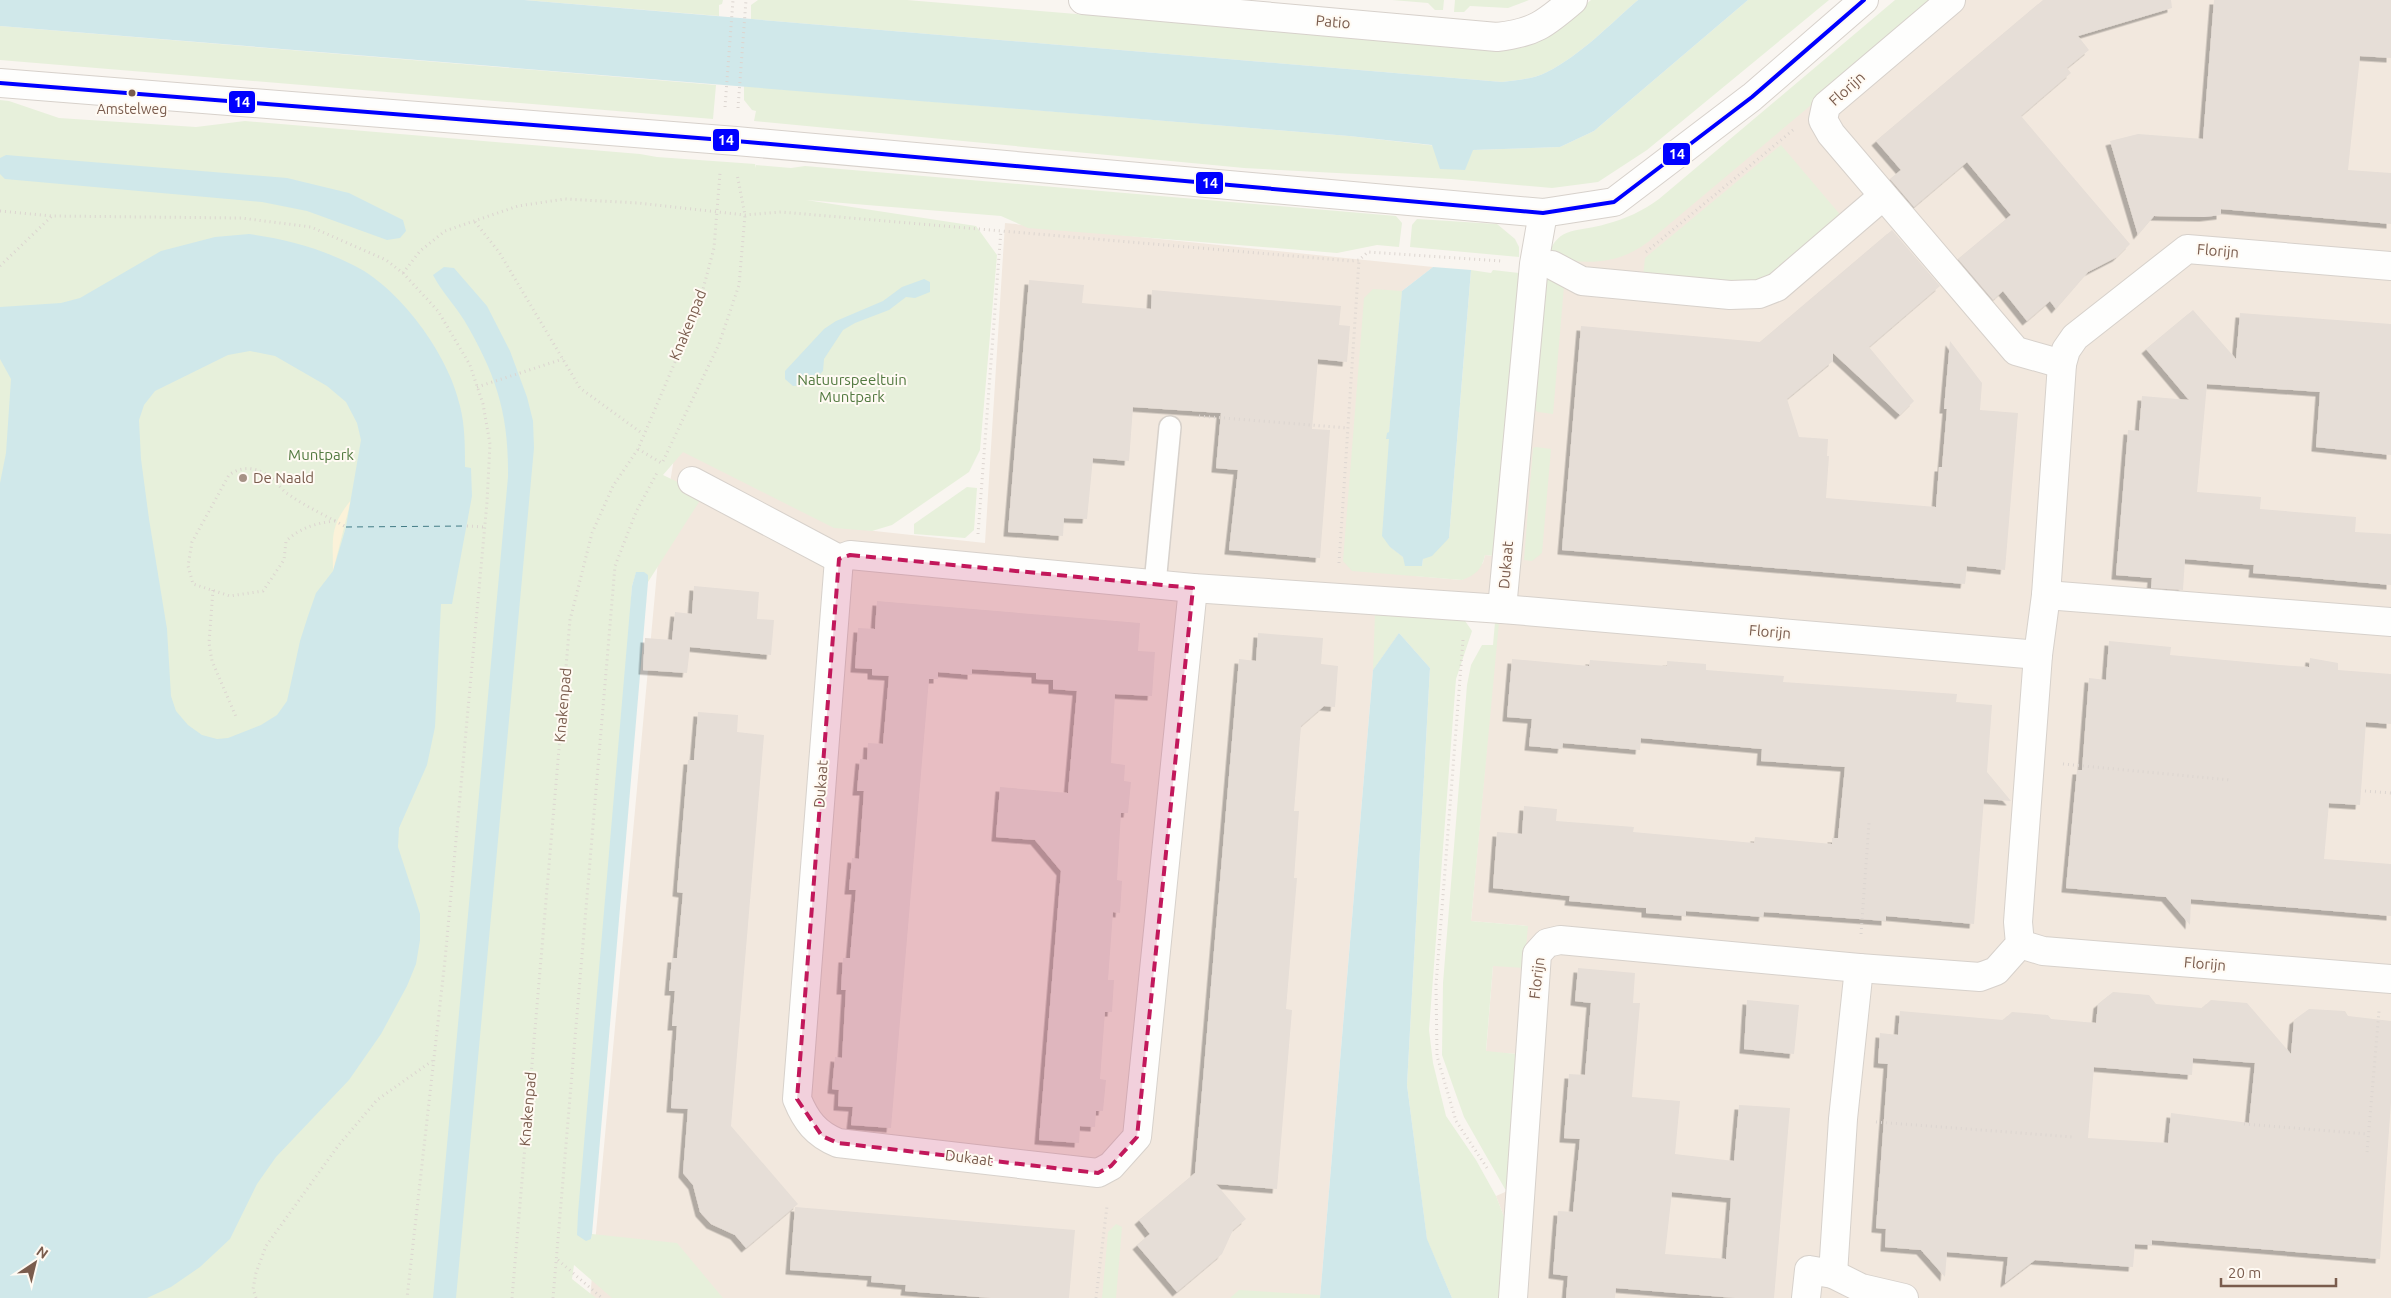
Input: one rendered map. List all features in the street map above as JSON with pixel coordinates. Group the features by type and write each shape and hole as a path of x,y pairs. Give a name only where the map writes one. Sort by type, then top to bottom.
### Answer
{"street":[{"name":"Patio","path":"1083,0 1497,37 1521,35 1545,24 1573,0"},
{"path":"0,83 723,140 1543,212 1614,202 1752,97 1864,0"},
{"name":"Florijn","path":"1951,0 1826,106 1824,120 1831,134 2016,351 2062,364"},
{"path":"1543,264 1582,281 1730,295 1759,294 1777,286 1798,270 1883,196"},
{"name":"Dukaat","path":"1111,1166 1098,1173 838,1143 822,1136 803,1114 797,1099 839,559 850,555 1193,588 1502,609 1543,264 1543,212"},
{"name":"Florijn","path":"1513,1298 1537,954 1547,943 1560,940 1859,968 1980,977 1996,972 2020,944 2018,922 2038,655 2046,596 2062,364 2066,350 2075,337 2187,249 2391,266"},
{"path":"692,481 839,559"},
{"path":"1111,1166 1137,1137 1193,588"},
{"path":"2046,596 2391,622"},
{"name":"Florijn","path":"1502,609 2038,655"},
{"name":"Florijn","path":"2020,944 2043,951 2387,978"},
{"path":"1833,1274 1843,1119 1859,968"},
{"path":"1806,1298 1809,1270 1833,1274 1861,1288 1904,1298"}],"lane":[{"path":"1155,584 1170,427"}],"path":[{"path":"725,92 733,0"},
{"path":"739,91 746,0"},
{"path":"1643,254 1789,131 1824,120"},
{"name":"Knakenpad","path":"512,1298 570,620 592,533 613,486 638,449 698,308 714,248 723,140"},
{"path":"403,273 420,251 444,231 518,206 565,199 638,203 716,210 745,215 781,212 1351,261 1359,260 1368,252 1543,264"},
{"path":"0,211 52,216 241,218 311,227 386,260 403,273 438,311 470,365 483,404 490,444 464,769 407,1298"},
{"path":"553,1298 615,566 636,512 719,344 738,285 745,215"},
{"path":"0,266 52,216"},
{"path":"475,222 499,252 580,388 643,434"},
{"path":"976,567 1001,230"},
{"path":"1337,598 1359,260"},
{"path":"477,387 563,360"},
{"path":"1170,427 1171,413 1348,428"},
{"path":"335,520 297,531 286,541 284,560 263,591 230,596 193,584 188,566 192,542 229,476 238,469 249,468 263,473 274,480 286,494 335,520 346,527"},
{"path":"467,526 484,527"},
{"path":"213,590 208,643 212,661 237,719"},
{"path":"1465,607 1436,985 1437,1056 1456,1121 1488,1170"},
{"path":"2030,761 2230,780"},
{"path":"2365,791 2391,793"},
{"path":"1859,968 1869,822"},
{"path":"2367,1152 2387,978"},
{"path":"256,1298 253,1289 256,1272 266,1246 338,1146 377,1100 432,1061"},
{"path":"1843,1119 2073,1137"},
{"path":"2244,1124 2368,1134"},
{"path":"1096,1298 1111,1166"},
{"path":"557,1260 602,1298"}],"highlighted area":[{"path":"850,555 1193,588 1137,1137 1111,1166 1098,1173 838,1143 822,1136 797,1099 839,559"}],"shaded area":[{"path":"1909,0 2391,0 2391,1298 1452,1298 1508,1227 1496,1196 1512,1189 1517,1054 1486,1052 1493,966 1528,926 1471,921 1498,622 1463,618 1401,617 1399,633 1373,670 1320,1298 590,1298 659,550 676,446 847,528 985,543 1005,223 1433,267 1402,291 1389,433 1387,433 1390,547 1415,566 1416,576 1462,580 1483,563 1485,555 1495,556 1519,273 1637,225"}],"green space":[{"path":"524,0 723,0 722,4 719,5 719,16"},
{"path":"758,0 907,0 1499,49 1521,48 1547,36 1591,0 1638,0 1606,29 1560,65 1537,76 1502,82 751,19 751,5"},
{"path":"1392,0 1444,0 1443,10 1435,10 1428,3"},
{"path":"1455,0 1529,0 1508,8 1470,6 1464,12 1454,12"},
{"path":"1748,0 1829,0 1647,150 1598,182 1552,188 1451,179 1244,168 754,121 756,111 752,110 744,100 744,86 1349,136 1473,150 1560,147 1594,131"},
{"path":"1895,0 1929,0 1824,90 1810,106 1648,242 1623,256 1599,261 1587,262 1547,258 1552,247 1563,235 1620,220 1640,211 1659,199"},
{"path":"0,26 716,85 713,119 0,60"},
{"name":"Muntpark","path":"0,100 9,101 59,118 196,127 245,121 755,164 756,168 756,165 791,168 805,166 1396,216 1402,223 1399,247 1377,245 1337,253 1028,228 1001,216 806,200 976,226 997,255 980,450 969,472 892,525 872,531 834,528 683,452 663,475 694,490 699,502 648,582 648,575 636,573 632,586 591,1239 592,1234 677,1243 723,1298 612,1298 574,1265 572,1279 596,1298 0,1298"},
{"path":"1781,145 1843,218 1784,270 1746,284 1643,277 1645,258"},
{"path":"1417,219 1497,224 1515,239 1519,247 1519,257 1410,247 1412,225"},
{"path":"1471,270 1491,273 1493,270 1519,273 1496,556 1485,555 1478,571 1462,580 1352,571 1343,561 1364,298 1373,289 1402,291 1389,433 1387,433 1389,439 1390,547 1415,566 1422,566 1423,559 1449,538"},
{"path":"1547,274 1564,286 1553,414 1535,410"},
{"path":"1533,448 1551,449 1542,553 1532,561 1524,560"},
{"path":"967,487 977,488 974,530 965,538 914,534 914,524"},
{"path":"1375,613 1401,617 1463,618 1472,631 1456,679 1429,1030 1433,1063 1446,1116 1476,1160 1496,1196 1508,1227 1502,1298 1452,1298 1427,1240 1407,1085 1430,668 1399,633 1373,670"},
{"path":"1495,622 1499,622 1471,921 1528,926 1524,968 1493,966 1486,1051 1517,1054 1512,1190 1505,1189 1464,1117 1442,1055 1443,983 1467,685 1471,665 1482,645 1493,645"},
{"path":"1116,1224 1122,1227 1116,1298 1102,1298 1108,1232"},
{"path":"1239,1290 1320,1295 1320,1298 1230,1298"}],"sand":[{"path":"351,500 333,571 334,533 339,518"}],"water":[{"path":"0,0 524,0 1502,82 1537,76 1560,65 1606,29 1638,0 1748,0 1594,131 1560,147 1473,150 1465,170 1440,169 1432,145 1349,136 0,26"},
{"path":"6,155 287,178 349,193 403,220 406,231 400,238 387,240 307,211 262,202 5,179 0,174 0,158"},
{"path":"249,234 289,241 327,253 369,274 404,305 433,344 445,365 460,406 464,429 465,467 471,468 472,496 452,604 441,604 435,727 427,765 399,828 398,847 420,914 420,940 416,964 407,986 381,1034 349,1080 276,1157 257,1184 230,1239 200,1267 171,1287 147,1298 0,1298 0,483 6,453 11,379 0,359 0,307 61,303 80,298 161,251 215,237","holes":["250,351 275,356 327,386 346,402 357,423 361,440 346,527 333,571 316,593 308,616 300,641 287,701 277,715 261,725 228,738 217,739 202,735 188,725 176,711 171,696 167,629 149,519 141,459 139,420 144,405 155,391 228,355"]},
{"path":"444,267 454,268 487,306 510,351 527,397 533,421 534,448 456,1298 433,1298 508,477 508,454 503,414 485,358 464,320 433,275"},
{"path":"1433,267 1471,270 1449,538 1432,556 1423,559 1422,566 1405,566 1403,557 1390,547 1382,536 1389,439 1386,439 1389,432 1402,291"},
{"path":"924,279 930,282 930,292 915,298 906,297 889,310 855,323 843,330 824,359 823,371 810,385 793,386 785,379 785,371 824,329 836,321 883,301 902,287"},
{"path":"636,572 644,572 648,575 648,582 592,1234 591,1239 586,1241 577,1235 578,1213 632,586"},
{"path":"1399,633 1430,668 1407,1085 1427,1239 1452,1298 1320,1298 1373,670"}],"building":[{"path":"2043,0 2171,0 2172,8 2078,36 2089,50 2067,68 2071,73 2021,116 2130,244 2117,257 2088,272 2056,309 2050,301 2027,321 2003,291 1993,300 1958,259 2011,215 1967,162 1914,207 1890,179 1901,170 1876,141"},
{"path":"2214,0 2391,0 2391,58 2360,56 2348,170 2391,173 2391,224 2221,209 2221,215 2204,217 2154,216 2138,235 2110,141 2138,134 2203,139"},
{"path":"1892,230 1940,286 1869,347 1914,401 1900,415 1833,353 1833,361 1787,399 1799,437 1828,439 1827,456 1829,456 1826,498 1936,507 1939,467 1942,467 1947,409 1944,409 1950,341 1982,383 1980,410 2018,413 2005,570 1967,566 1965,584 1562,550 1581,326 1760,342"},
{"path":"1029,280 1084,285 1082,303 1151,309 1152,290 1341,306 1339,325 1350,326 1347,362 1318,359 1312,429 1330,430 1320,558 1229,550 1238,470 1216,468 1221,413 1133,407 1129,461 1093,458 1087,519 1064,518 1063,536 1008,532"},
{"path":"2193,310 2236,359 2240,313 2391,324 2391,455 2316,447 2320,392 2207,384 2197,492 2261,497 2260,509 2356,517 2355,532 2391,534 2391,585 2253,573 2254,565 2185,559 2183,590 2151,588 2152,578 2116,575 2128,430 2139,431 2142,396 2189,400 2146,349"},
{"path":"694,586 759,592 757,619 774,620 771,655 690,647 687,673 643,670 645,638 672,640 675,612 692,614"},
{"path":"877,601 1140,623 1138,651 1155,652 1152,696 1115,694 1111,763 1125,765 1124,781 1131,782 1128,813 1121,813 1117,880 1122,881 1120,913 1113,912 1108,980 1114,980 1112,1012 1105,1012 1100,1079 1106,1080 1103,1111 1096,1111 1095,1127 1080,1126 1079,1143 1039,1140 1061,871 1035,840 996,837 1000,787 1068,793 1077,691 1053,689 1053,680 1036,679 1036,673 972,669 972,675 938,672 938,679 929,679 891,1128 851,1125 853,1107 838,1106 839,1090 832,1089 835,1057 842,1058 846,990 841,990 843,958 850,958 856,890 849,890 852,858 859,859 864,791 857,791 860,759 867,760 868,743 883,744 889,676 872,675 872,669 855,668 858,628 875,629"},
{"path":"1258,633 1323,638 1321,664 1338,666 1335,707 1324,706 1301,726 1294,811 1299,811 1294,878 1297,878 1286,1009 1292,1010 1277,1189 1216,1184 1246,1219 1233,1230 1222,1254 1177,1292 1137,1245 1150,1234 1139,1220 1195,1173 1239,659 1256,661"},
{"path":"2109,641 2171,647 2170,655 2309,667 2310,658 2338,663 2338,670 2391,674 2391,724 2366,722 2360,805 2329,803 2324,859 2391,864 2391,916 2191,899 2190,925 2166,897 2066,888 2077,770 2082,770 2089,678 2106,680"},
{"path":"1512,659 1589,666 1590,660 1667,666 1667,661 1706,664 1706,670 1784,676 1783,682 1957,694 1956,702 1992,705 1987,772 2011,801 1984,799 1974,924 1886,916 1886,921 1764,912 1763,917 1686,911 1686,916 1646,913 1646,908 1569,901 1570,896 1493,888 1497,832 1522,834 1524,806 1557,809 1556,821 1634,827 1633,832 1754,843 1755,837 1832,844 1832,838 1838,838 1845,767 1761,761 1762,749 1641,738 1640,750 1563,743 1562,749 1529,746 1532,719 1507,717"},
{"path":"698,712 738,715 737,732 764,735 731,1126 798,1204 746,1248 735,1235 711,1224 700,1212 693,1185 683,1173 688,1109 671,1108 677,1026 672,1026 675,991 669,991 672,958 677,958 683,893 677,892 688,760 694,760"},
{"path":"1578,968 1635,973 1633,1003 1640,1003 1632,1097 1680,1101 1675,1154 1734,1161 1739,1105 1790,1108 1774,1298 1735,1298 1616,1288 1615,1298 1566,1298 1568,1276 1553,1274 1558,1211 1573,1212 1580,1139 1564,1138 1569,1074 1585,1075 1591,1003 1575,1001","holes":["1672,1192 1731,1198 1726,1259 1665,1254"]},
{"path":"2113,992 2149,995 2156,1004 2202,1008 2211,1000 2247,1003 2291,1054 2294,1020 2309,1009 2345,1011 2348,1016 2391,1021 2391,1102 2380,1259 2152,1240 2152,1245 2135,1244 2133,1267 2035,1260 2005,1283 2008,1257 1947,1252 1945,1277 1921,1250 1885,1247 1886,1229 1876,1228 1888,1064 1878,1063 1880,1033 1898,1035 1900,1011 2003,1020 2012,1012 2048,1015 2051,1019 2096,1023 2098,1004","holes":["2193,1058 2255,1063 2249,1123 2171,1113 2168,1143 2088,1138 2094,1067 2192,1075"]},
{"path":"1747,1000 1799,1005 1794,1054 1744,1049"},
{"path":"795,1207 1075,1230 1069,1298 991,1298 905,1291 906,1285 871,1282 872,1276 790,1270"}],"ferry route":[{"path":"346,527 467,526"}],"transit line":[{"name":"14","path":"0,83 736,141 1543,213 1614,202 1752,97 1864,0"}],"place":[{"name":"Amstelweg","path":"132,93"},
{"name":"De Naald","path":"243,478"}],"park label":[{"name":"Natuurspeeltuin Muntpark","path":"852,388"}]}
